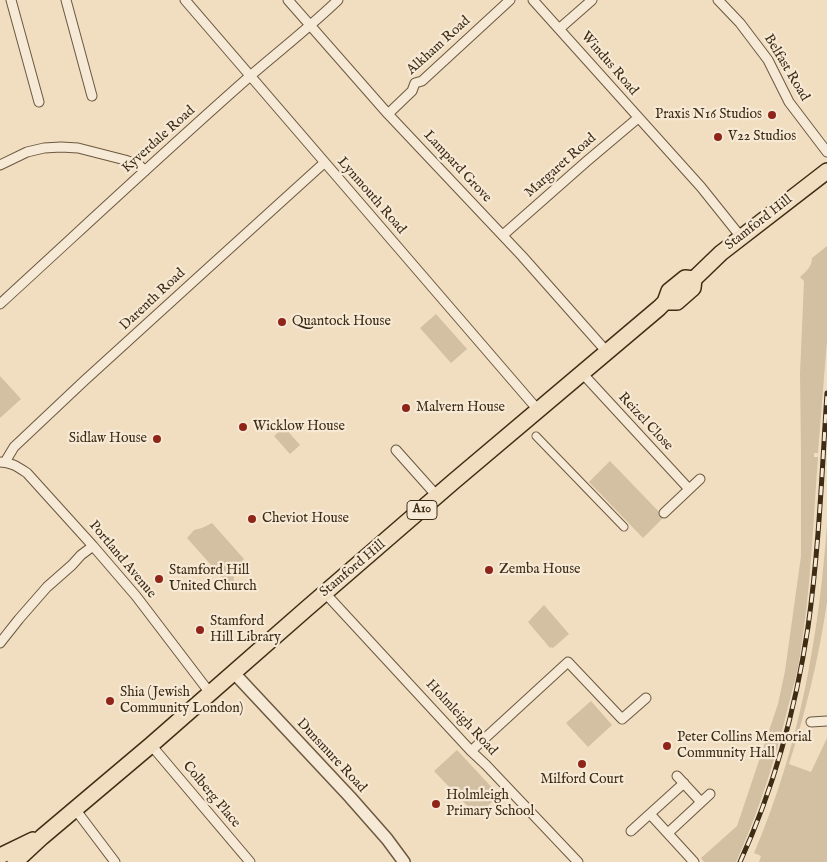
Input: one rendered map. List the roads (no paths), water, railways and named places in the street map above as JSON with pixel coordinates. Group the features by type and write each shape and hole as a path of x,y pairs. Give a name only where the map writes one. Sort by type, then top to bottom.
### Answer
{"highway":[{"name":"Stamford Hill","path":"15,862 74,809 151,745 538,410 666,302 677,302 693,288 694,279 721,253 827,171"},
{"name":"Stamford Hill","path":"0,856 42,837"}],"street":[{"path":"10,0 38,102"},
{"path":"66,0 92,96"},
{"name":"Lynmouth Road","path":"185,0 538,410"},
{"name":"Lampard Grove","path":"288,0 388,114 503,235 607,352"},
{"name":"Kyverdale Road","path":"0,304 250,76 338,0"},
{"name":"Alkham Road","path":"388,114 412,91 415,83 422,81 510,0"},
{"name":"Windus Road","path":"533,0 701,187 741,237"},
{"path":"559,29 592,0"},
{"name":"Belfast Road","path":"718,0 740,23 764,54 789,102 827,152"},
{"name":"Margaret Road","path":"503,235 638,118"},
{"path":"0,165 27,152 61,147 78,148 125,160 139,165 145,171"},
{"name":"Darenth Road","path":"3,462 14,447 44,419 324,163"},
{"name":"Reizel Close","path":"582,373 689,489"},
{"path":"536,436 624,527"},
{"path":"396,450 437,496"},
{"name":"Portland Avenue","path":"3,462 16,465 27,473 93,546 136,596 210,693"},
{"path":"664,513 700,479"},
{"path":"0,643 47,587 93,546"},
{"name":"Holmleigh Road","path":"325,593 471,751 578,862"},
{"path":"471,751 568,662 620,721 646,698"},
{"name":"Dunsmure Road","path":"234,673 350,797 387,839 404,862"},
{"path":"811,722 827,721"},
{"name":"Colberg Place","path":"151,745 250,862"},
{"path":"677,776 701,802"},
{"path":"631,831 684,783"},
{"path":"668,833 710,794"},
{"path":"74,809 114,862"},
{"path":"650,814 694,862"}],"railway":[{"path":"740,862 763,805 782,747 803,657 815,568 827,393"}],"place":[{"name":"Praxis N16 Studios","path":"772,115"},
{"name":"V22 Studios","path":"718,137"},
{"name":"Quantock House","path":"282,322"},
{"name":"Malvern House","path":"406,408"},
{"name":"Wicklow House","path":"243,427"},
{"name":"Sidlaw House","path":"157,439"},
{"name":"Cheviot House","path":"252,519"},
{"name":"Zemba House","path":"489,570"},
{"name":"Stamford Hill United Church","path":"159,579"},
{"name":"Stamford Hill Library","path":"200,630"},
{"name":"Shia (Jewish Community London)","path":"110,701"},
{"name":"Peter Collins Memorial Community Hall","path":"667,746"},
{"name":"Milford Court","path":"582,764"},
{"name":"Holmleigh Primary School","path":"436,804"}]}
